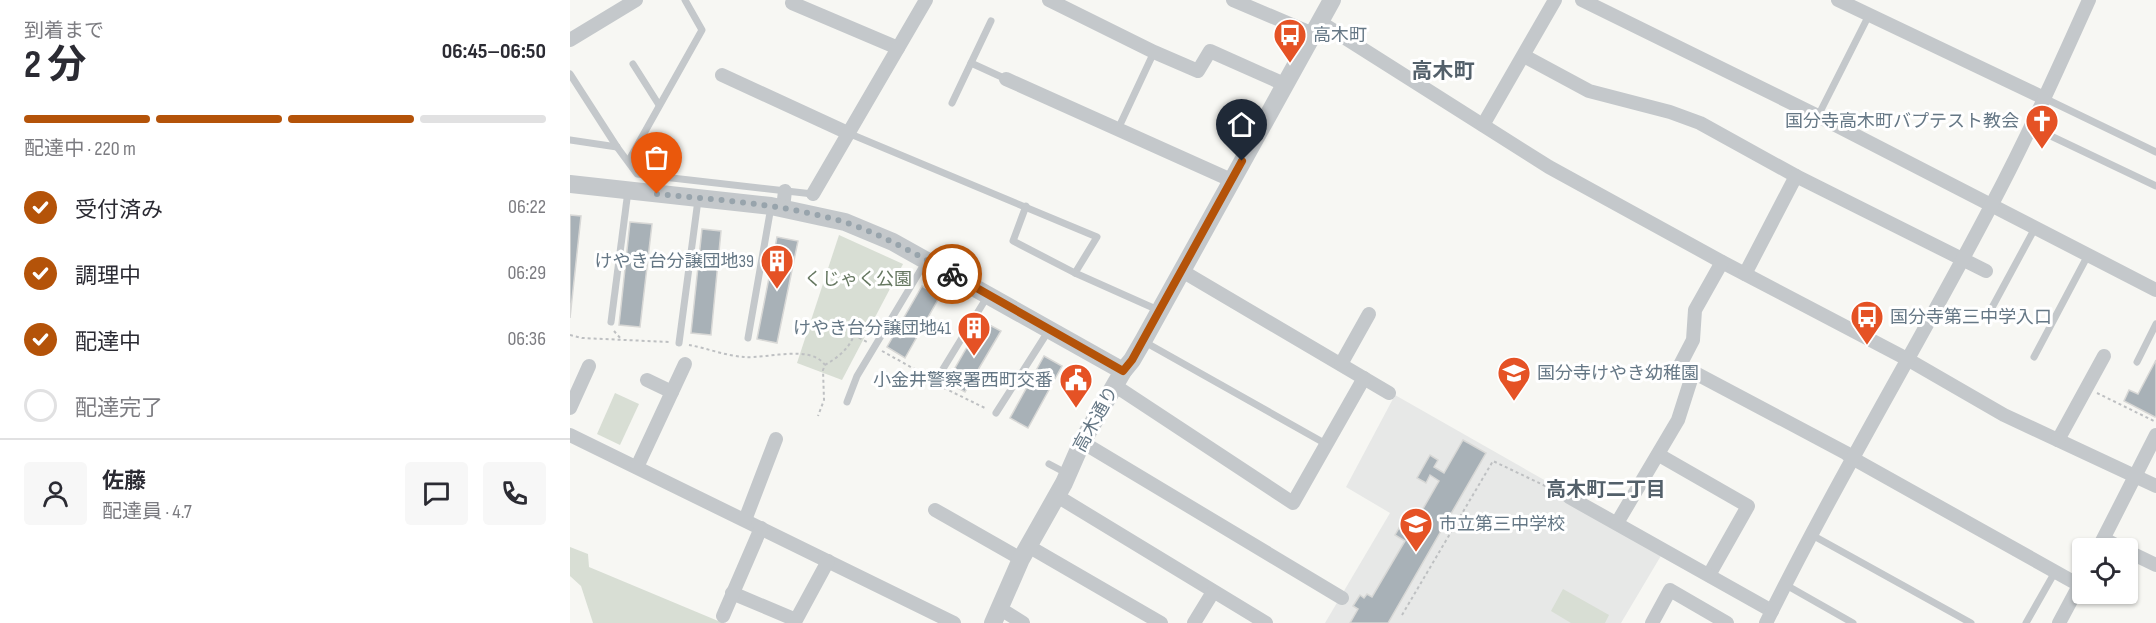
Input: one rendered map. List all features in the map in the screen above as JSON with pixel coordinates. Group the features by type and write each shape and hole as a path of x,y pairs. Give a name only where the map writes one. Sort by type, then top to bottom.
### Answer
{"street":[{"path":"570,40 636,0"},
{"path":"794,0 792,3 898,48"},
{"path":"813,194 926,0"},
{"path":"1233,0 1316,28 1483,125 1549,167 1722,262 1906,359 2004,415 2156,486"},
{"name":"高木通り","path":"996,616 1025,553 1057,496 1082,442 1160,311 1332,0"},
{"path":"1483,125 1555,0"},
{"path":"1582,0 1818,116 2156,290"},
{"path":"1838,0 2044,98"},
{"path":"1569,497 1709,575 1769,617 1852,458 1963,259 2032,127 2089,0"},
{"path":"1056,1 1154,52 1198,71 1210,51 1284,84"},
{"path":"1524,56 1589,91 1670,112 1700,123 1796,176 1986,271"},
{"path":"722,75 848,133"},
{"path":"1006,79 1231,180"},
{"path":"1745,274 1796,176"},
{"path":"570,184 698,198 780,202 844,222 893,242 1049,330 1293,503 1364,378"},
{"path":"1722,262 1695,310 1693,340 1680,365 1846,453 2055,572 2072,579"},
{"path":"1182,272 1389,393"},
{"path":"1341,364 1369,314"},
{"path":"2058,440 2086,388 2090,371 2104,356"},
{"path":"637,467 685,364"},
{"path":"570,408 589,366"},
{"path":"1617,523 1678,420 1693,373"},
{"path":"647,380 672,392"},
{"path":"570,435 954,623"},
{"path":"2104,538 2156,435"},
{"path":"745,520 776,439"},
{"path":"1082,442 1342,598"},
{"path":"1659,454 1748,506 1709,575"},
{"path":"1057,496 1266,623"},
{"path":"935,510 1161,623"},
{"path":"723,616 761,528"},
{"path":"2138,556 2156,565"},
{"path":"732,593 796,620 828,561"},
{"path":"1652,623 1670,590 1727,623"},
{"path":"1194,623 1213,592"},
{"path":"2059,623 2072,599"},
{"path":"996,616 1023,623"}],"lane":[{"path":"628,160 702,30 685,0"},
{"path":"1818,116 1869,15"},
{"path":"951,103 991,21"},
{"path":"1118,129 1154,52"},
{"path":"971,63 1006,79"},
{"path":"633,64 659,105"},
{"path":"570,74 616,147 637,174 780,202 813,194"},
{"path":"2044,98 2156,152"},
{"path":"2032,127 2155,184"},
{"path":"848,133 1097,237 1075,273"},
{"path":"570,140 616,147"},
{"path":"611,325 628,190"},
{"path":"679,343 698,198"},
{"path":"748,338 780,202"},
{"path":"1026,206 1013,242 1160,311"},
{"path":"1988,315 2035,228"},
{"path":"2034,357 2088,255"},
{"path":"847,402 857,376 927,260"},
{"path":"935,382 988,295"},
{"path":"2137,362 2156,324"},
{"path":"996,413 1049,330"},
{"path":"1143,341 1326,444"},
{"path":"1048,464 1068,474"},
{"path":"1812,535 1971,623"},
{"path":"2026,623 2055,572"},
{"path":"1786,585 1853,623"}],"path":[{"path":"603,339 611,325"},
{"path":"570,335 582,338 679,343 744,357 793,353 812,356 821,360 825,365"},
{"path":"818,416 824,400 823,370 825,365 836,359 854,336 875,347"},
{"path":"2086,388 2156,422"},
{"path":"1402,615 1493,461 1569,497"}],"shaded area":[{"path":"1395,395 1562,490 1558,497 1662,554 1621,623 1325,623 1390,513 1346,487"}],"green space":[{"name":"くじゃく公園","path":"839,235 903,264 842,380 797,363"},
{"path":"615,393 639,404 620,445 597,434"},
{"path":"570,547 588,554 589,567 723,623 593,623 581,586 570,576"},
{"path":"1563,589 1609,615 1605,623 1571,623 1551,611"}],"building":[{"path":"570,215 581,216 570,318"},
{"path":"630,222 652,224 640,327 619,325"},
{"path":"702,229 721,231 711,335 691,333"},
{"name":"けやき台分譲団地39","path":"777,237 798,241 777,343 757,339"},
{"path":"922,286 940,296 905,358 887,347"},
{"name":"けやき台分譲団地41","path":"982,321 1001,331 965,392 947,382"},
{"path":"1044,356 1062,366 1028,428 1010,418"},
{"path":"2156,360 2155,417 2124,401 2129,390 2138,394"},
{"path":"1463,440 1486,453 1388,623 1350,623 1358,609 1353,606 1360,595 1364,598 1367,594 1372,597 1405,541 1395,535 1399,528 1409,533 1439,481 1430,475 1426,483 1417,478 1430,455 1438,460 1434,467 1444,473"}],"way so far":[{"path":"657,194 783,208 844,222 893,242 952,274"}],"place":[{"name":"高木町","path":"1290,64"},
{"name":"国分寺高木町バプテスト教会","path":"2042,150"},
{"name":"けやき台分譲団地39","path":"777,290"},
{"name":"国分寺第三中学入口","path":"1867,346"},
{"name":"けやき台分譲団地41","path":"974,357"},
{"name":"国分寺けやき幼稚園","path":"1514,402"},
{"name":"小金井警察署西町交番","path":"1076,409"},
{"name":"市立第三中学校","path":"1416,553"}],"district":[{"name":"高木町","path":"1443,71"},
{"name":"高木町二丁目","path":"1606,490"}],"route":[{"path":"952,274 1123,371 1132,360 1182,272 1242,161"}]}
